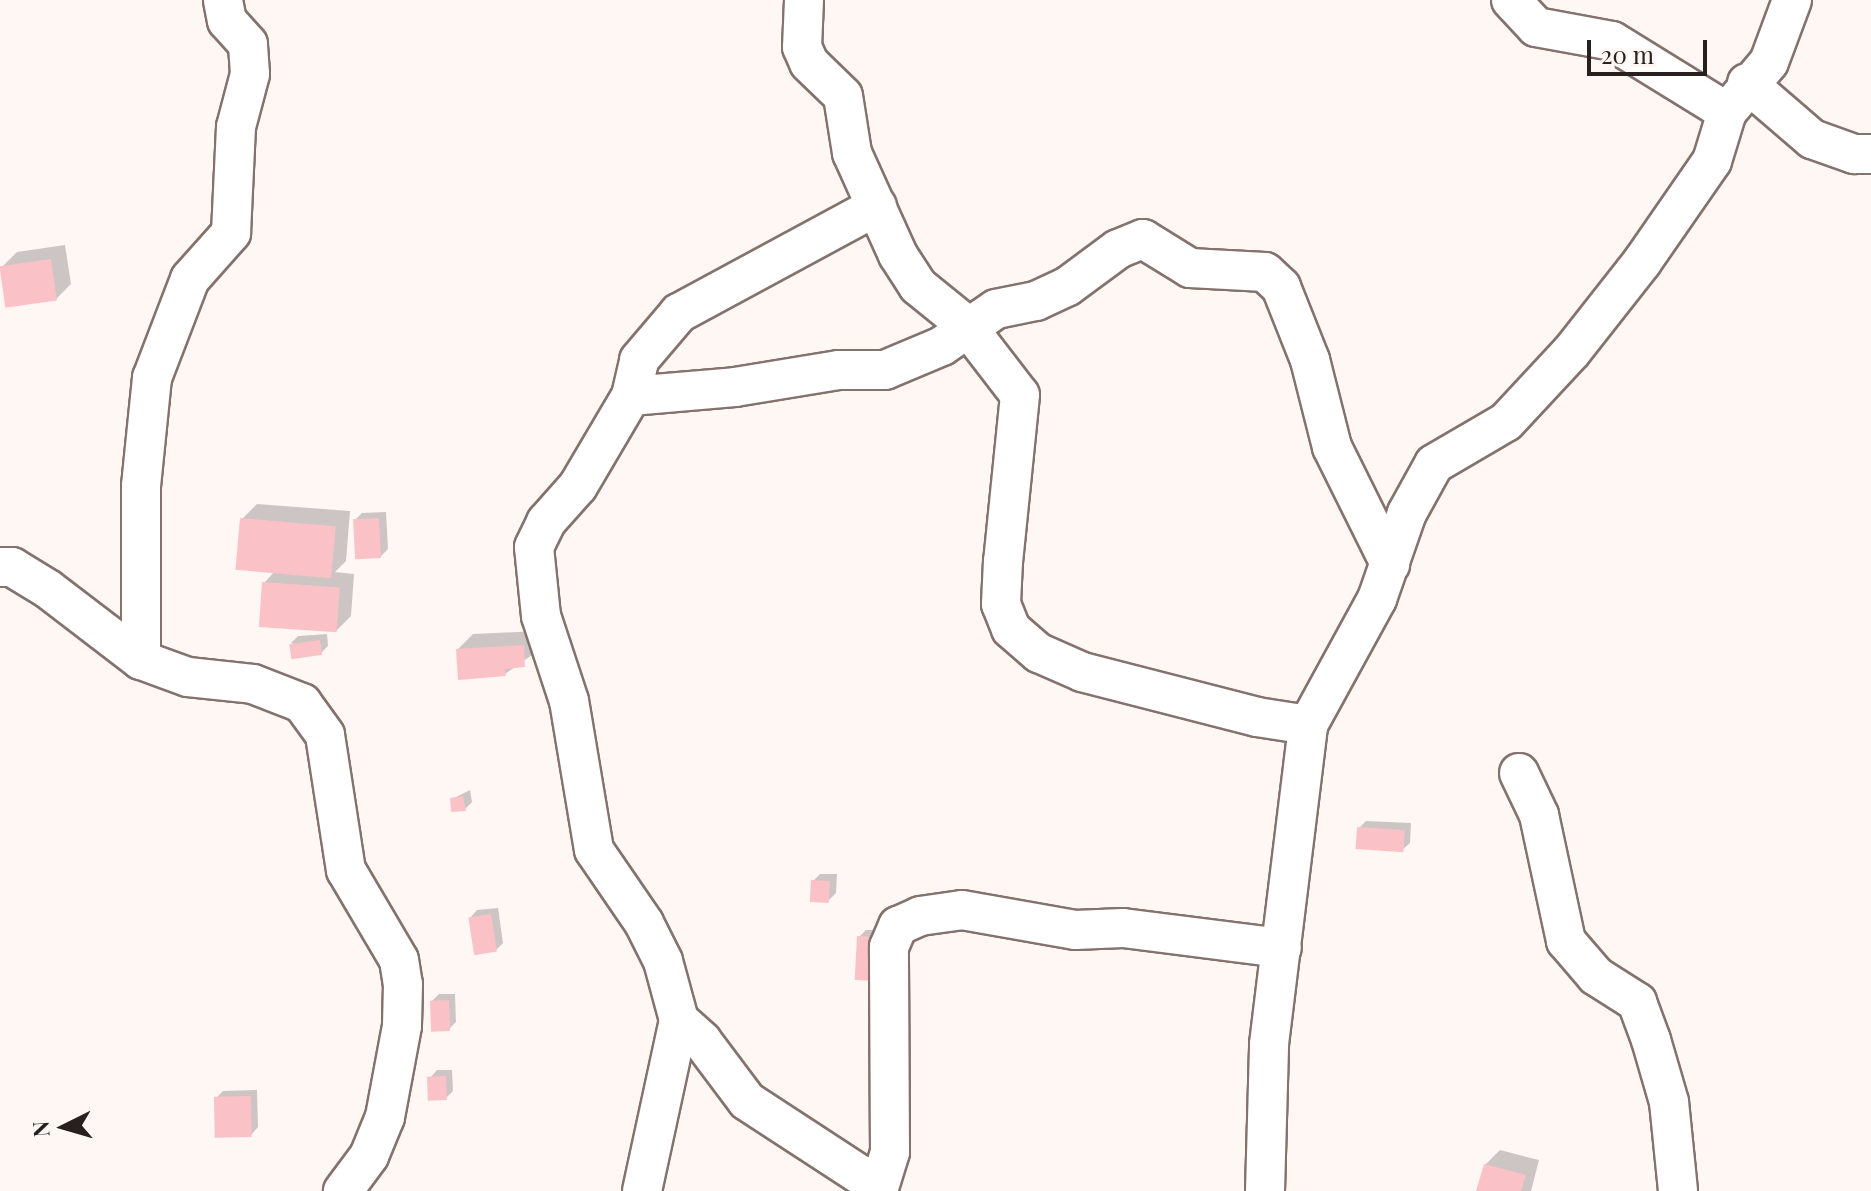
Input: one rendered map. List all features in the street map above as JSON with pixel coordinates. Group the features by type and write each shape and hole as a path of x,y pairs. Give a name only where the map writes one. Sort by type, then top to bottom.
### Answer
{"street":[{"path":"141,660 141,486 152,378 190,279 231,233 236,127 250,74 248,44 227,21 223,0"},
{"path":"804,0 802,47 809,63 843,96 852,153 918,286 966,325 1020,395 1002,575 1001,604 1011,629 1039,653 1082,672 1257,717 1308,725"},
{"path":"1511,0 1536,27 1612,41 1737,98 1812,139 1854,154 1871,154"},
{"path":"1265,1191 1269,1044 1308,725 1333,687 1390,564 1407,513 1434,464 1506,422 1572,351 1712,161 1737,98 1769,62 1792,0"},
{"path":"642,1191 679,1020 663,961 644,923 594,850 569,701 541,616 533,573 534,547 546,522 578,486 631,396 639,360 679,313 793,247 877,206"},
{"path":"631,396 735,387 839,370 885,370 942,346 966,325 996,309 1048,297 1085,276 1118,249 1143,239 1190,268 1265,272 1281,287 1294,312 1332,447 1390,564"},
{"path":"0,567 12,567 48,589 141,660 188,677 253,684 302,703 325,735 346,870 399,960 403,984 402,1026 385,1117 369,1156 343,1191"},
{"path":"1519,773 1539,815 1566,941 1596,976 1637,1002 1642,1015 1669,1102 1678,1191"},
{"path":"679,1020 702,1041 747,1101 877,1188 890,1152 889,947 898,926 920,916 962,910 1075,930 1123,928 1282,948"}],"building":[{"path":"51,259 57,301 5,308 0,266"},
{"path":"240,518 336,526 331,578 235,570"},
{"path":"379,518 381,558 355,559 353,519"},
{"path":"262,582 340,587 337,632 259,627"},
{"path":"320,640 322,655 291,659 289,644"},
{"path":"524,645 525,667 505,669 506,676 458,680 456,649"},
{"path":"463,796 466,811 451,812 450,798"},
{"path":"1357,827 1405,830 1403,852 1355,849"},
{"path":"811,880 830,881 829,903 810,902"},
{"path":"491,914 497,952 474,955 468,918"},
{"path":"857,936 879,937 877,981 855,980"},
{"path":"449,1000 450,1031 431,1032 430,1001"},
{"path":"446,1076 447,1100 428,1101 427,1077"},
{"path":"251,1096 252,1137 215,1138 214,1097"},
{"path":"1484,1164 1526,1175 1521,1191 1476,1191"}]}
